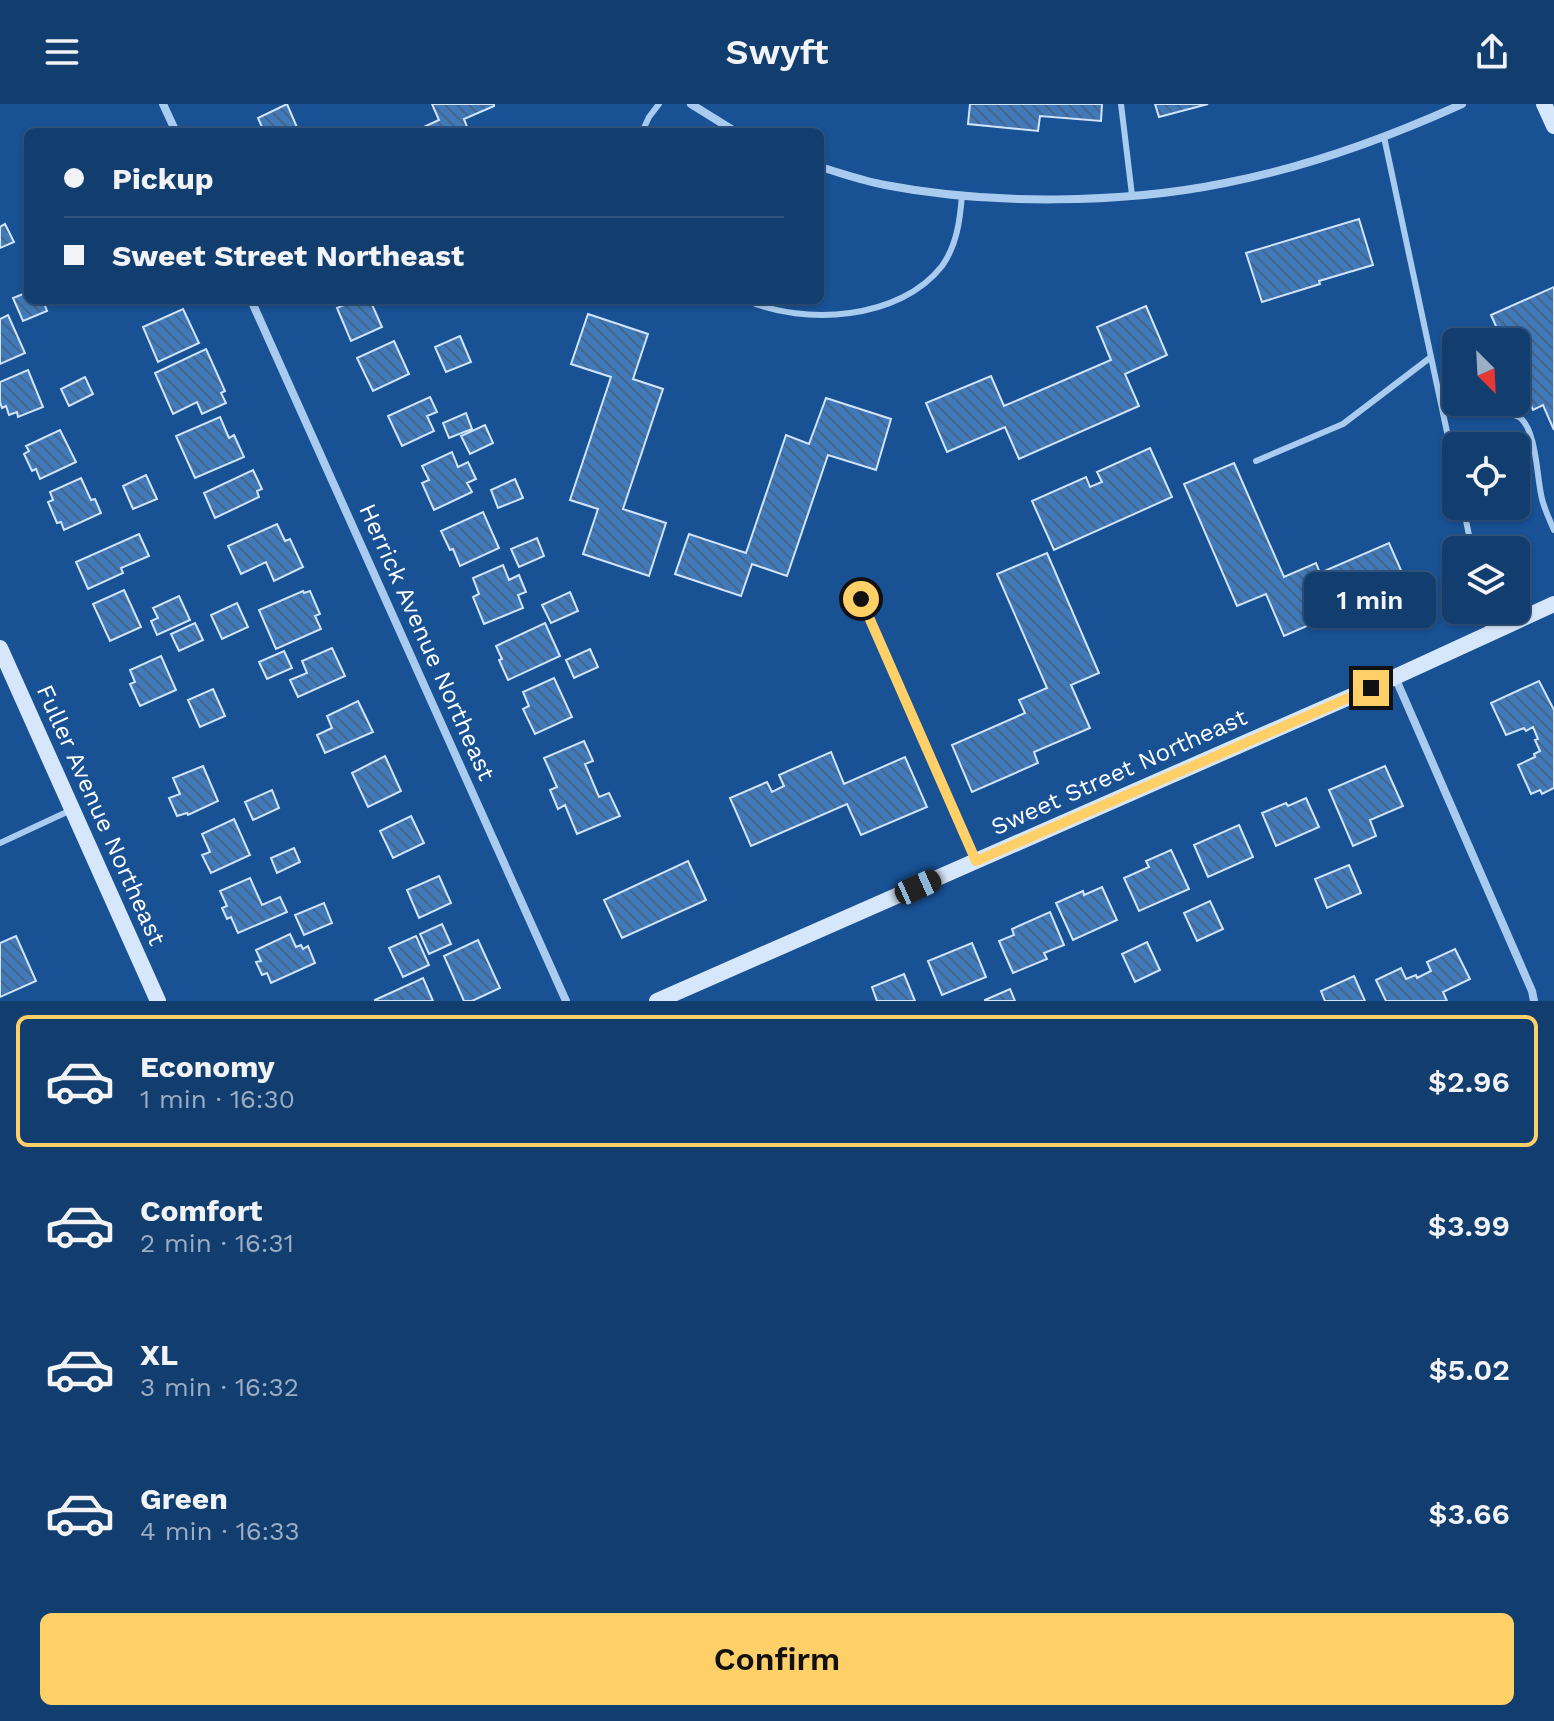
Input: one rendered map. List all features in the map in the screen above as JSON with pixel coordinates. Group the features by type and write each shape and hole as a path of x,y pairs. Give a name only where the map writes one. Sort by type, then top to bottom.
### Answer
{"street":[{"path":"163,104 174,128"},
{"path":"691,104 730,128"},
{"path":"824,168 884,185 962,195 1069,198 1132,195 1181,190 1262,175 1384,137 1462,104"},
{"path":"1544,104 1554,126"},
{"name":"Herrick Avenue Northeast","path":"253,304 566,1001"},
{"name":"Sweet Street Northeast","path":"657,1001 1395,677 1554,604"},
{"name":"Fuller Avenue Northeast","path":"0,648 158,1001"},
{"path":"1395,677 1534,1001"}],"lane":[{"path":"644,128 659,104"},
{"path":"1121,104 1132,195"},
{"path":"1384,137 1447,432"},
{"path":"755,304 794,313 824,315 883,305 910,294 928,281 943,264 952,247 959,228 962,195"},
{"path":"1256,461 1343,424 1431,357"},
{"path":"1513,416 1525,425 1536,459 1543,503 1554,530"},
{"path":"861,599 976,861"},
{"path":"1488,624 1490,633"},
{"path":"0,843 72,809"}],"building":[{"path":"287,104 297,128 262,128 258,118"},
{"path":"432,104 494,104 464,119 467,128 422,128 439,120"},
{"path":"970,104 1102,104 1101,121 1040,116 1038,131 968,124"},
{"path":"1155,104 1208,104 1159,117"},
{"path":"1359,219 1373,265 1262,302 1246,253"},
{"path":"5,224 14,242 0,248 0,227"},
{"path":"1554,287 1554,430 1543,405 1533,410 1530,403 1530,328 1497,328 1491,315"},
{"path":"24,294 24,304 44,304 47,311 23,321 13,298"},
{"path":"346,304 372,304 382,327 351,341 337,308"},
{"path":"1146,306 1167,355 1125,374 1139,406 1019,459 1005,427 947,452 926,403 991,376 1004,406 1111,360 1097,327"},
{"path":"183,309 199,343 158,362 143,327"},
{"path":"588,314 648,334 633,379 663,389 623,509 666,523 649,576 583,554 598,509 570,500 611,377 571,364"},
{"path":"8,315 25,353 0,364 0,319"},
{"path":"460,336 471,362 446,372 435,347"},
{"path":"394,341 409,374 373,391 357,358"},
{"path":"206,349 225,391 221,393 226,403 202,414 197,402 173,414 155,373"},
{"path":"28,370 43,407 18,417 17,412 9,415 6,406 2,408 0,402 0,382"},
{"path":"85,377 93,394 69,406 61,389"},
{"path":"430,397 437,412 427,416 434,431 402,446 388,416"},
{"path":"826,398 891,419 876,470 828,455 787,576 752,564 741,596 675,574 689,534 746,553 786,435 809,444"},
{"path":"466,413 472,429 449,438 443,423"},
{"path":"220,417 229,438 234,435 244,457 195,478 176,436"},
{"path":"485,425 493,443 470,454 461,436"},
{"path":"60,430 76,462 40,479 36,469 32,471 24,454 29,451 26,446"},
{"path":"1150,448 1172,497 1054,550 1032,501 1086,477 1090,487 1102,482 1097,472"},
{"path":"452,452 458,467 468,462 476,479 467,483 472,492 434,510 422,483 429,480 422,466"},
{"path":"1234,463 1284,577 1316,563 1320,573 1389,543 1411,593 1345,621 1341,611 1284,636 1266,594 1237,606 1184,484"},
{"path":"253,470 262,489 257,491 259,497 215,518 204,493"},
{"path":"146,475 157,499 133,509 123,486"},
{"path":"81,478 101,513 64,530 61,522 57,523 48,502 53,500 50,492"},
{"path":"515,479 523,498 498,508 491,490"},
{"path":"483,512 499,548 460,566 441,531"},
{"path":"277,524 285,541 290,539 303,567 274,581 266,562 241,574 228,546"},
{"path":"139,534 149,556 121,568 123,573 88,589 76,562"},
{"path":"537,538 544,556 519,567 511,549"},
{"path":"1047,553 1099,673 1071,685 1090,728 1034,752 1038,763 972,792 952,745 1025,713 1019,700 1047,688 997,574"},
{"path":"503,565 509,580 519,575 526,592 518,595 523,608 484,624 473,597 479,594 473,578"},
{"path":"124,590 141,627 110,641 93,604"},
{"path":"303,591 310,591 320,614 315,616 321,629 276,649 259,610"},
{"path":"570,592 578,611 551,623 542,605"},
{"path":"179,596 190,620 157,635 151,621 158,618 153,608"},
{"path":"237,603 248,627 222,639 211,615"},
{"path":"195,623 203,640 179,651 171,634"},
{"path":"545,623 560,656 508,680 496,646"},
{"path":"332,648 345,676 298,697 290,680 307,673 302,661"},
{"path":"590,649 598,667 574,678 566,660"},
{"path":"284,651 292,668 267,679 259,662"},
{"path":"161,656 176,690 140,706 130,684 135,682 130,670"},
{"path":"554,678 572,717 535,734 523,709 529,706 523,692"},
{"path":"1539,681 1554,710 1554,788 1542,794 1540,790 1531,794 1518,765 1540,751 1533,727 1506,735 1491,703"},
{"path":"213,689 225,716 200,727 188,700"},
{"path":"358,701 373,732 325,753 317,735 332,728 327,716"},
{"path":"584,741 593,761 585,764 599,797 609,793 620,816 577,834 565,805 558,809 550,790 557,787 544,758"},
{"path":"831,752 844,784 905,757 927,807 861,835 847,804 751,846 730,798 767,782 772,792 784,786 779,775"},
{"path":"385,756 401,791 368,807 352,773"},
{"path":"203,766 218,801 188,815 177,816 169,798 180,794 173,778"},
{"path":"1385,766 1403,806 1370,820 1376,836 1353,846 1329,790"},
{"path":"272,790 279,808 253,820 245,802"},
{"path":"1306,798 1319,827 1276,846 1262,813"},
{"path":"411,816 424,843 393,858 380,831"},
{"path":"234,819 250,855 211,873 202,855 210,852 202,834"},
{"path":"1239,825 1253,857 1208,877 1194,845"},
{"path":"294,848 300,862 277,873 271,858"},
{"path":"1171,850 1189,889 1139,911 1124,878 1149,867 1146,861"},
{"path":"688,861 706,900 622,938 604,900"},
{"path":"1349,865 1361,893 1327,908 1315,879"},
{"path":"439,876 451,903 419,918 407,890"},
{"path":"250,878 262,905 280,897 287,912 238,933 231,917 227,919 222,908 227,906 220,891"},
{"path":"1102,887 1117,920 1073,940 1056,903 1083,891 1084,895"},
{"path":"1210,901 1223,929 1197,941 1184,913"},
{"path":"324,903 332,923 304,935 295,915"},
{"path":"1050,912 1064,945 1044,953 1047,959 1013,973 999,941 1014,935 1012,929"},
{"path":"442,924 451,944 429,954 420,934"},
{"path":"290,934 296,947 301,945 303,949 308,946 315,963 271,983 267,973 262,975 256,962 261,961 256,950"},
{"path":"16,936 36,981 0,997 0,943"},
{"path":"416,936 429,965 403,977 389,948"},
{"path":"478,940 500,988 472,1001 464,1001 444,956"},
{"path":"1147,942 1160,970 1135,982 1122,954"},
{"path":"972,943 986,977 942,995 928,961"},
{"path":"1455,949 1470,979 1443,992 1447,1001 1386,1001 1376,980 1401,968 1406,979 1416,975 1417,978 1431,971 1427,962"},
{"path":"904,974 915,1001 877,1001 872,987"},
{"path":"1354,976 1365,1001 1325,1001 1321,991"},
{"path":"423,978 433,1001 375,1001 375,1000"},
{"path":"1010,989 1015,1001 985,1001 985,1000"}],"route":[{"path":"861,599 976,861 1371,688"}]}
